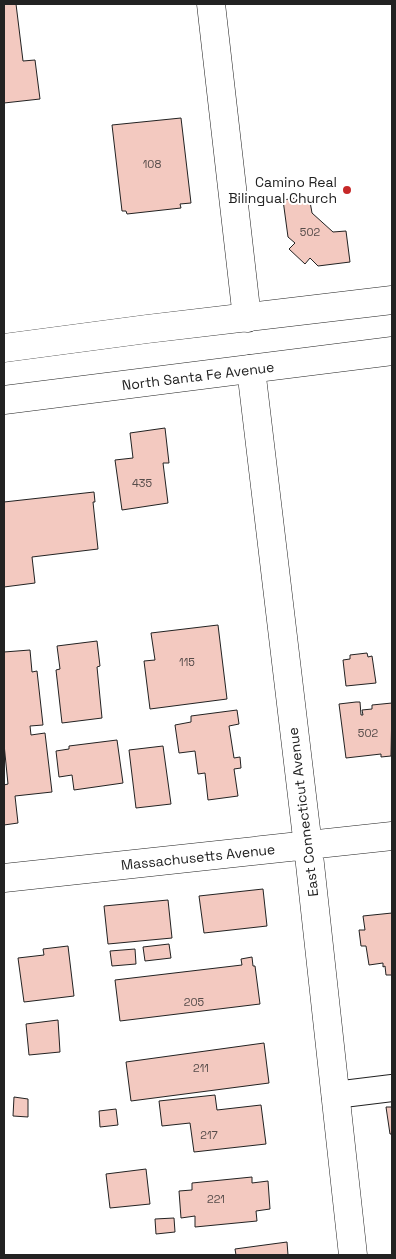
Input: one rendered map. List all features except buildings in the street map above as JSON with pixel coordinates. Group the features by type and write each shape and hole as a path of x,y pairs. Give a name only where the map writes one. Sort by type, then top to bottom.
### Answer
{"street":[{"path":"211,4 247,318"},
{"path":"4,348 392,300"},
{"name":"North Santa Fe Avenue","path":"4,400 392,351"},
{"name":"East Connecticut Avenue","path":"251,369 308,846 353,1255"},
{"name":"Massachusetts Avenue","path":"4,878 392,836"},
{"path":"335,1095 392,1088"}],"place":[{"name":"Camino Real Bilingual Church","path":"347,190"}]}
